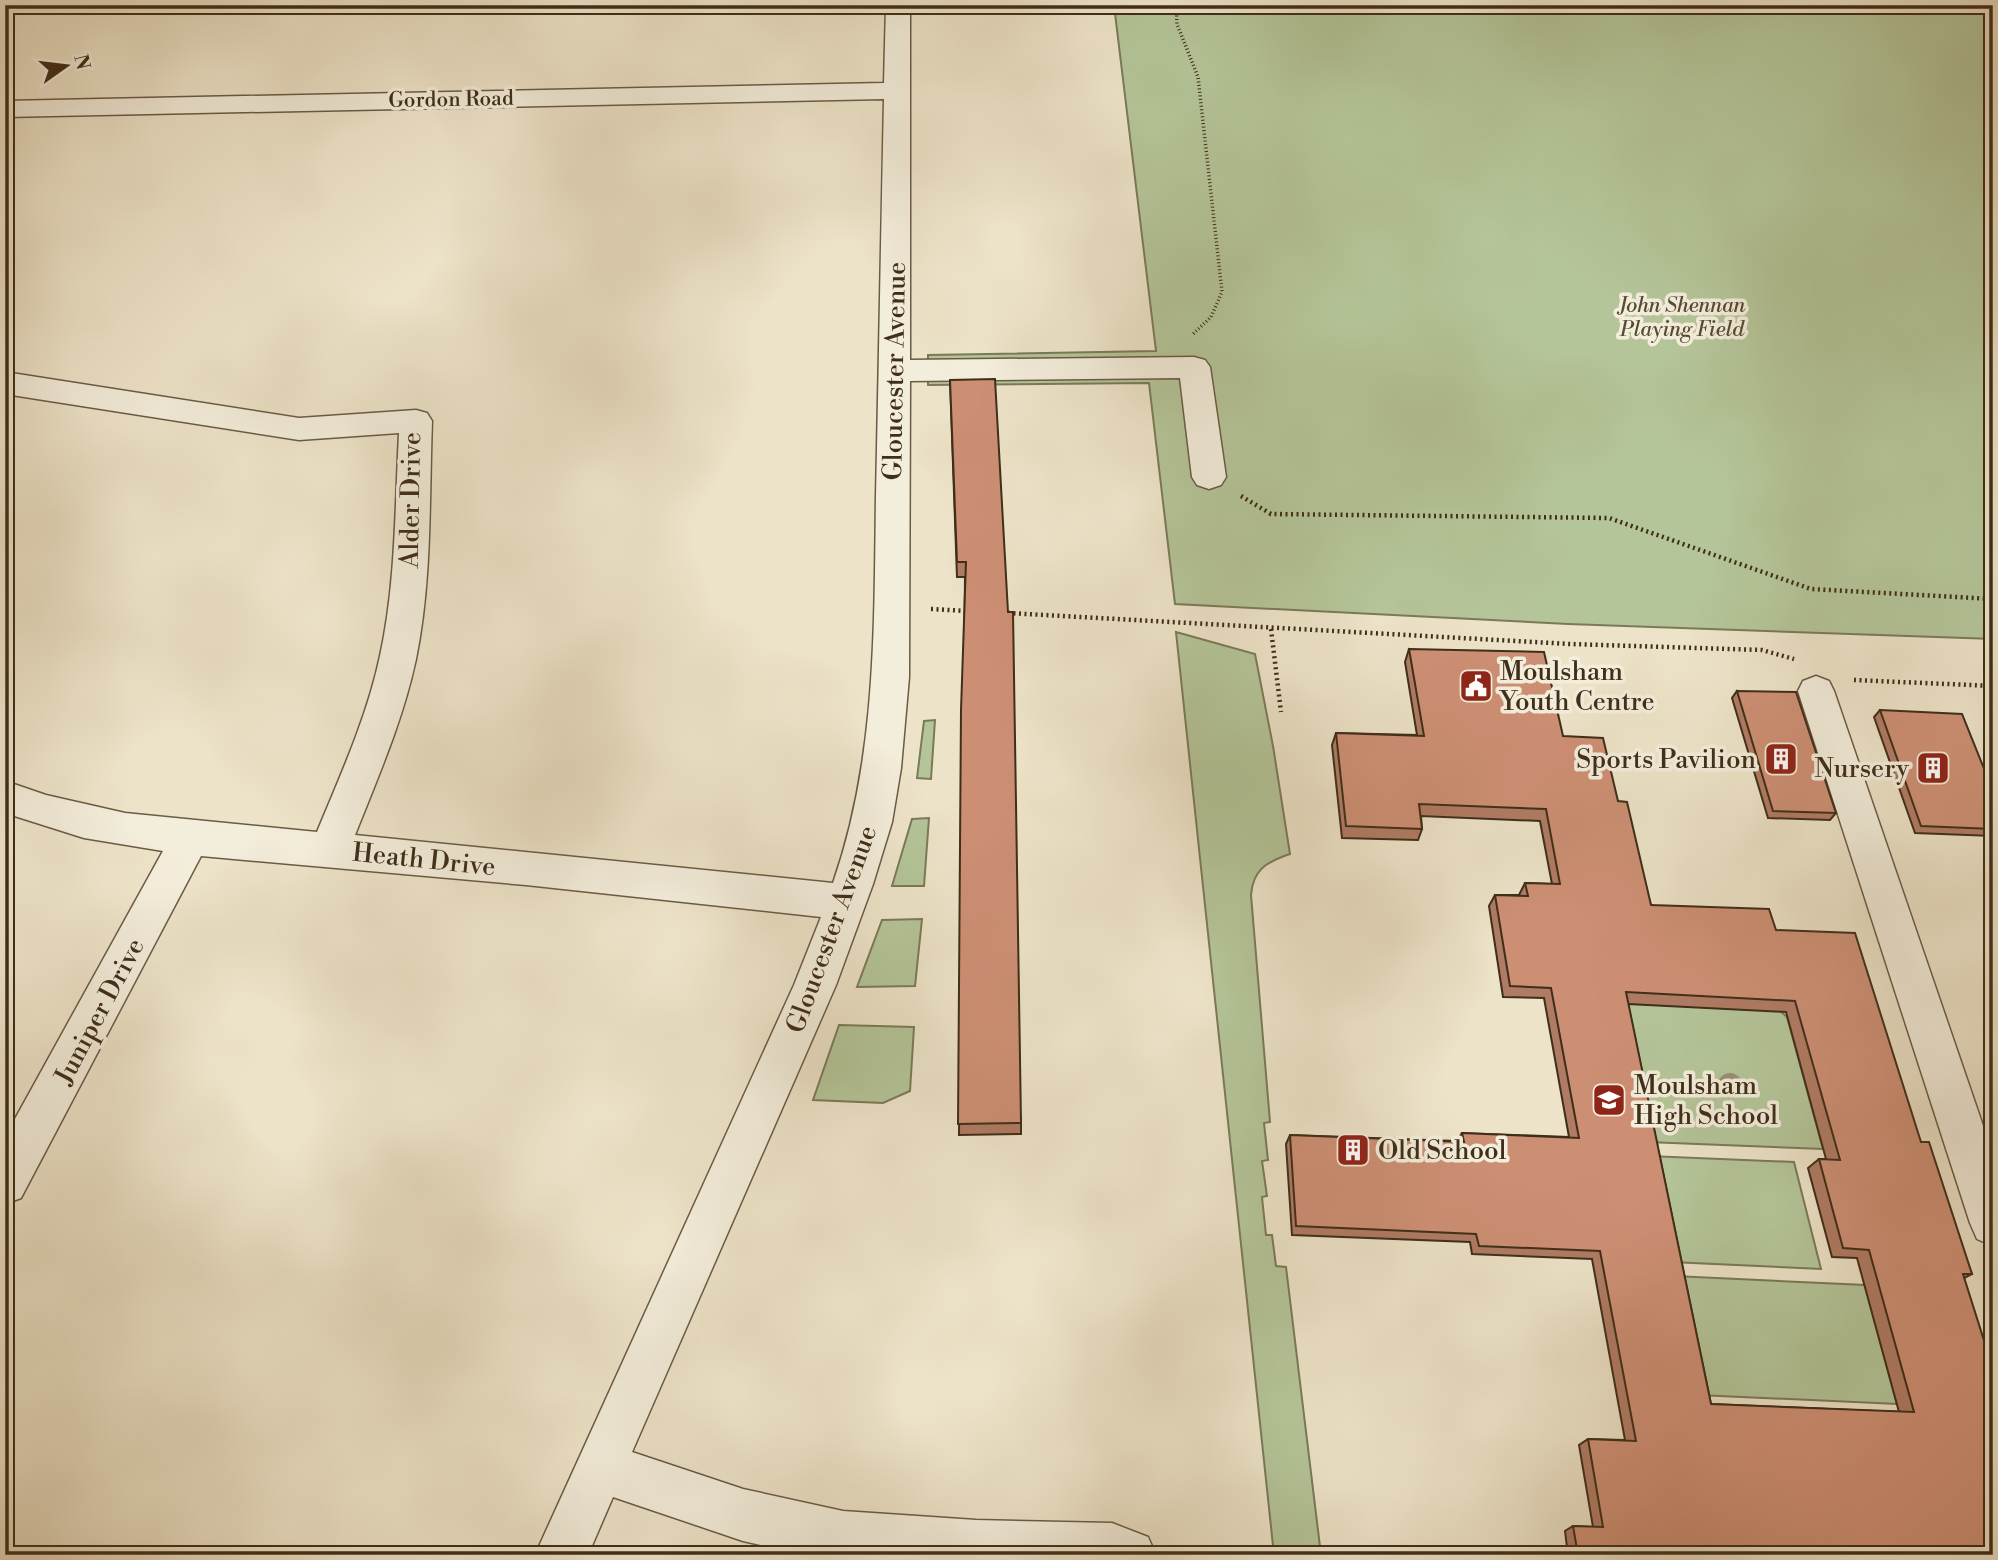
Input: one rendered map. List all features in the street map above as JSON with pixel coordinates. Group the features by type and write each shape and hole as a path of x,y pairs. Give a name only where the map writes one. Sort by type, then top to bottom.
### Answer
{"street":[{"name":"Gloucester Avenue","path":"561,1555 815,985 872,821 886,743 891,677 898,5"},
{"name":"Gordon Road","path":"5,109 897,91"},
{"path":"894,371 1194,367 1209,477"},
{"name":"Alder Drive","path":"5,383 299,429 416,421 407,593 398,658 382,718 330,849"},
{"path":"1814,685 1982,1160 1993,1223"},
{"name":"Heath Drive","path":"5,797 89,824 190,838 330,849 846,902"},
{"name":"Juniper Drive","path":"5,1182 190,838"},
{"path":"600,1467 743,1515 843,1537 976,1546 1112,1549 1130,1555"}],"path":[{"path":"1176,5 1177,24 1198,77 1222,292 1211,317 1188,339 1194,367"},
{"path":"1209,477 1271,514 1609,518 1811,589 1993,599"},
{"path":"891,607 971,611"},
{"path":"998,613 1570,644 1762,650 1790,656 1803,666 1814,685 1993,686"},
{"path":"1271,629 1281,712"}],"green space":[{"name":"John Shennan Playing Field","path":"1114,5 1993,5 1993,639 1568,624 1175,604 1149,383 928,385 928,355 1156,351"},
{"path":"1176,632 1255,654 1290,854 1262,868 1252,886 1251,895 1270,1122 1264,1123 1268,1160 1262,1161 1267,1196 1262,1197 1266,1235 1272,1235 1276,1266 1286,1267 1321,1555 1274,1555"},
{"path":"935,720 931,779 917,778 924,721"},
{"path":"929,818 924,886 892,886 912,819"},
{"path":"922,919 915,986 857,987 882,920"},
{"path":"1623,1003 1780,1011 1787,1017 1823,1149 1647,1142"},
{"path":"839,1025 914,1027 910,1091 883,1103 813,1100"},
{"path":"1649,1156 1794,1162 1821,1269 1671,1262"},
{"path":"1674,1276 1865,1285 1897,1404 1698,1395"}],"building":[{"path":"995,379 1008,612 1013,612 1021,1123 958,1124 961,710 966,562 957,562 950,380"},
{"name":"Old School","path":"1409,649 1544,652 1563,736 1603,738 1618,801 1627,802 1651,905 1769,909 1776,930 1855,933 1921,1142 1929,1142 1972,1274 1963,1274 1993,1369 1993,1555 1578,1555 1573,1526 1603,1527 1588,1439 1636,1441 1600,1251 1479,1246 1476,1234 1296,1226 1290,1135 1464,1142 1462,1133 1579,1138 1551,988 1510,986 1495,895 1528,896 1525,883 1560,884 1546,809 1419,804 1422,829 1346,826 1336,733 1424,736","holes":["1626,992 1795,1001 1840,1160 1819,1159 1843,1248 1869,1250 1914,1412 1711,1404"]},
{"name":"Sports Pavilion","path":"1737,691 1796,692 1836,813 1773,811"},
{"name":"Nursery","path":"1880,710 1962,714 1993,791 1993,829 1921,826"}],"place":[{"name":"Moulsham Youth Centre","path":"1476,686"},
{"name":"Sports Pavilion","path":"1781,759"},
{"name":"Nursery","path":"1933,768"},
{"name":"Moulsham High School","path":"1609,1100"},
{"name":"Old School","path":"1353,1150"}]}
